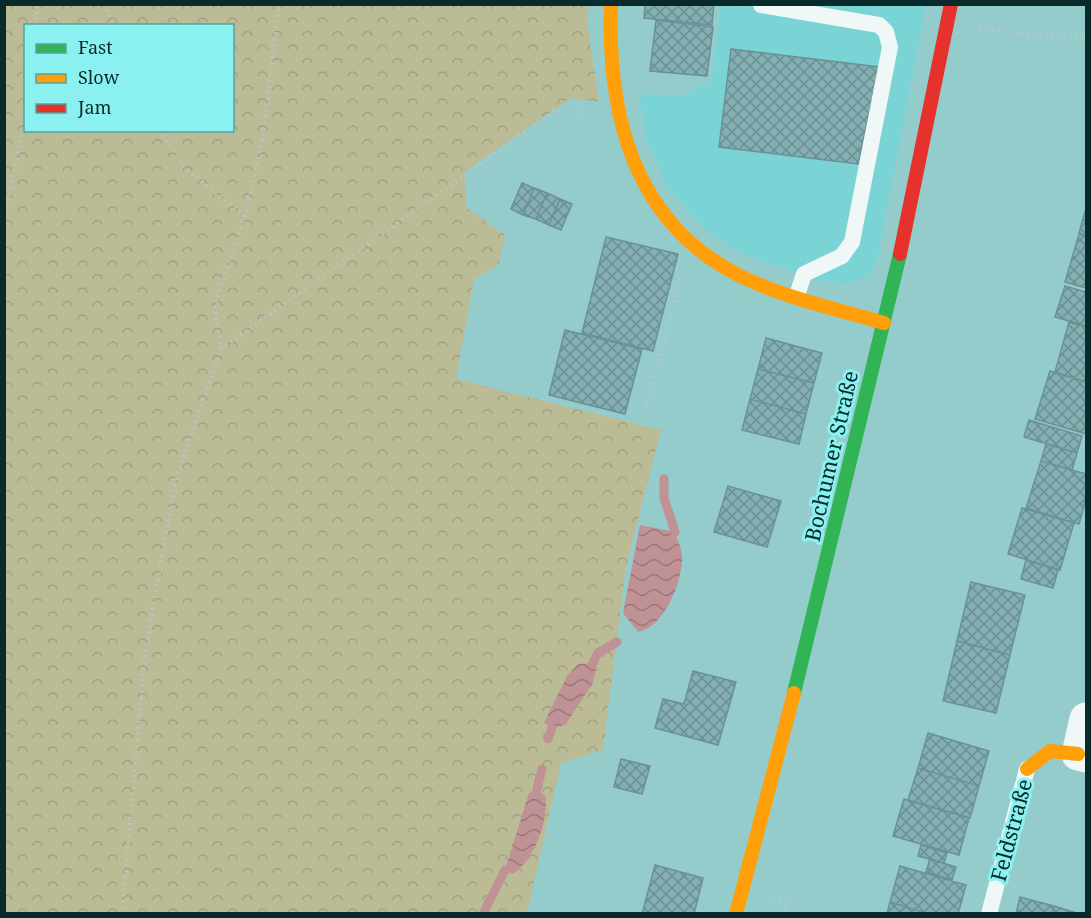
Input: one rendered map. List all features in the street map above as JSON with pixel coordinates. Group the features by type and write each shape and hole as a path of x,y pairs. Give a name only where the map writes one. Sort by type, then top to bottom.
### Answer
{"main road":[{"path":"611,4 610,23 617,112 628,155 641,184 661,212 690,242 724,267 755,281 884,323"},
{"name":"Bochumer Straße","path":"736,914 832,540 884,323 951,4"},
{"name":"Feldstraße","path":"1027,769 1038,756 1054,748 1082,755"}],"street":[{"name":"Feldstraße","path":"1082,755 1086,719"}],"lane":[{"path":"761,5 879,25 886,32 890,47 852,242 842,256 804,274 797,295"},
{"name":"Feldstraße","path":"989,914 1027,769"}],"path":[{"path":"36,24 37,4"},
{"path":"105,4 112,24"},
{"path":"122,914 145,654 174,486 221,349 214,306 244,216 263,137 279,4"},
{"path":"982,29 1086,39"},
{"path":"221,349 554,111 617,112"},
{"path":"4,218 24,125"},
{"path":"162,132 184,167 244,216"},
{"path":"646,406 690,242"},
{"path":"781,903 786,904 784,914"}],"shaded area":[{"path":"750,4 926,5 877,259 869,276 847,284 820,281 743,254 708,232 668,188 646,137 639,94 684,96 712,80 721,5 749,8"}],"green space":[{"path":"5,5 589,5 587,21 599,102 571,98 464,172 467,208 505,235 499,264 474,279 456,379 661,430 626,567 603,750 561,763 527,913 5,914"}],"water":[{"path":"640,525 675,532 682,555 682,565 676,589 664,612 648,628 638,632 623,613"},
{"path":"593,663 596,668 593,683 565,725 552,728 544,723 567,676 578,664"},
{"path":"537,789 546,797 542,829 528,859 513,874 505,870 529,793"}],"building":[{"path":"645,4 714,4 712,25 644,18"},
{"path":"656,20 713,27 707,76 650,71"},
{"path":"731,49 879,67 858,164 719,147"},
{"path":"522,183 534,188 523,215 511,209"},
{"path":"534,188 547,193 536,219 523,215"},
{"path":"547,193 560,199 549,225 536,219"},
{"path":"560,199 572,204 561,230 549,225"},
{"path":"1086,208 1086,236 1079,233"},
{"path":"1079,234 1086,236 1086,288 1065,282"},
{"path":"606,237 678,254 653,351 582,333"},
{"path":"1065,286 1086,292 1086,326 1055,317"},
{"path":"1069,322 1086,327 1086,382 1055,372"},
{"path":"565,330 642,349 625,414 549,395"},
{"path":"766,338 822,353 814,383 758,369"},
{"path":"758,369 814,383 806,414 750,399"},
{"path":"1050,371 1086,382 1086,434 1035,419"},
{"path":"750,399 806,414 799,444 742,430"},
{"path":"1029,420 1082,436 1077,453 1024,437"},
{"path":"1046,444 1077,453 1072,470 1041,461"},
{"path":"1041,461 1086,474 1086,499 1079,524 1026,508"},
{"path":"728,486 781,501 767,547 714,532"},
{"path":"1022,508 1074,523 1060,570 1008,554"},
{"path":"1026,560 1058,570 1053,588 1021,579"},
{"path":"971,582 1025,595 1010,655 957,641"},
{"path":"957,641 1010,655 996,713 943,701"},
{"path":"693,671 736,682 718,745 655,728 663,699 684,704"},
{"path":"928,733 989,751 979,786 918,768"},
{"path":"621,759 650,766 642,794 614,787"},
{"path":"918,768 979,786 970,818 908,800"},
{"path":"904,799 969,818 959,855 893,836"},
{"path":"921,845 947,853 944,863 918,856"},
{"path":"930,859 956,867 952,880 926,872"},
{"path":"655,865 703,878 694,914 642,914"},
{"path":"900,866 966,885 958,914 929,914 890,902"},
{"path":"1020,897 1054,906 1052,914 1016,914"},
{"path":"890,902 929,914 887,914"},
{"path":"1054,906 1080,914 1052,914"}],"waterway":[{"path":"664,479 664,498 675,532"},
{"path":"593,663 598,653 617,642"},
{"path":"548,739 552,728"},
{"path":"537,789 542,769"},
{"path":"483,914 505,870"}],"traffic: fast":[{"path":"794,693 900,254"}],"traffic: slow":[{"path":"611,4 614,86 622,125 634,161 651,195 674,226 704,253 757,284 793,297 884,323"},
{"path":"736,914 794,693"},
{"path":"1027,769 1050,751 1078,754"}],"traffic: jam":[{"path":"900,254 951,4"}]}
